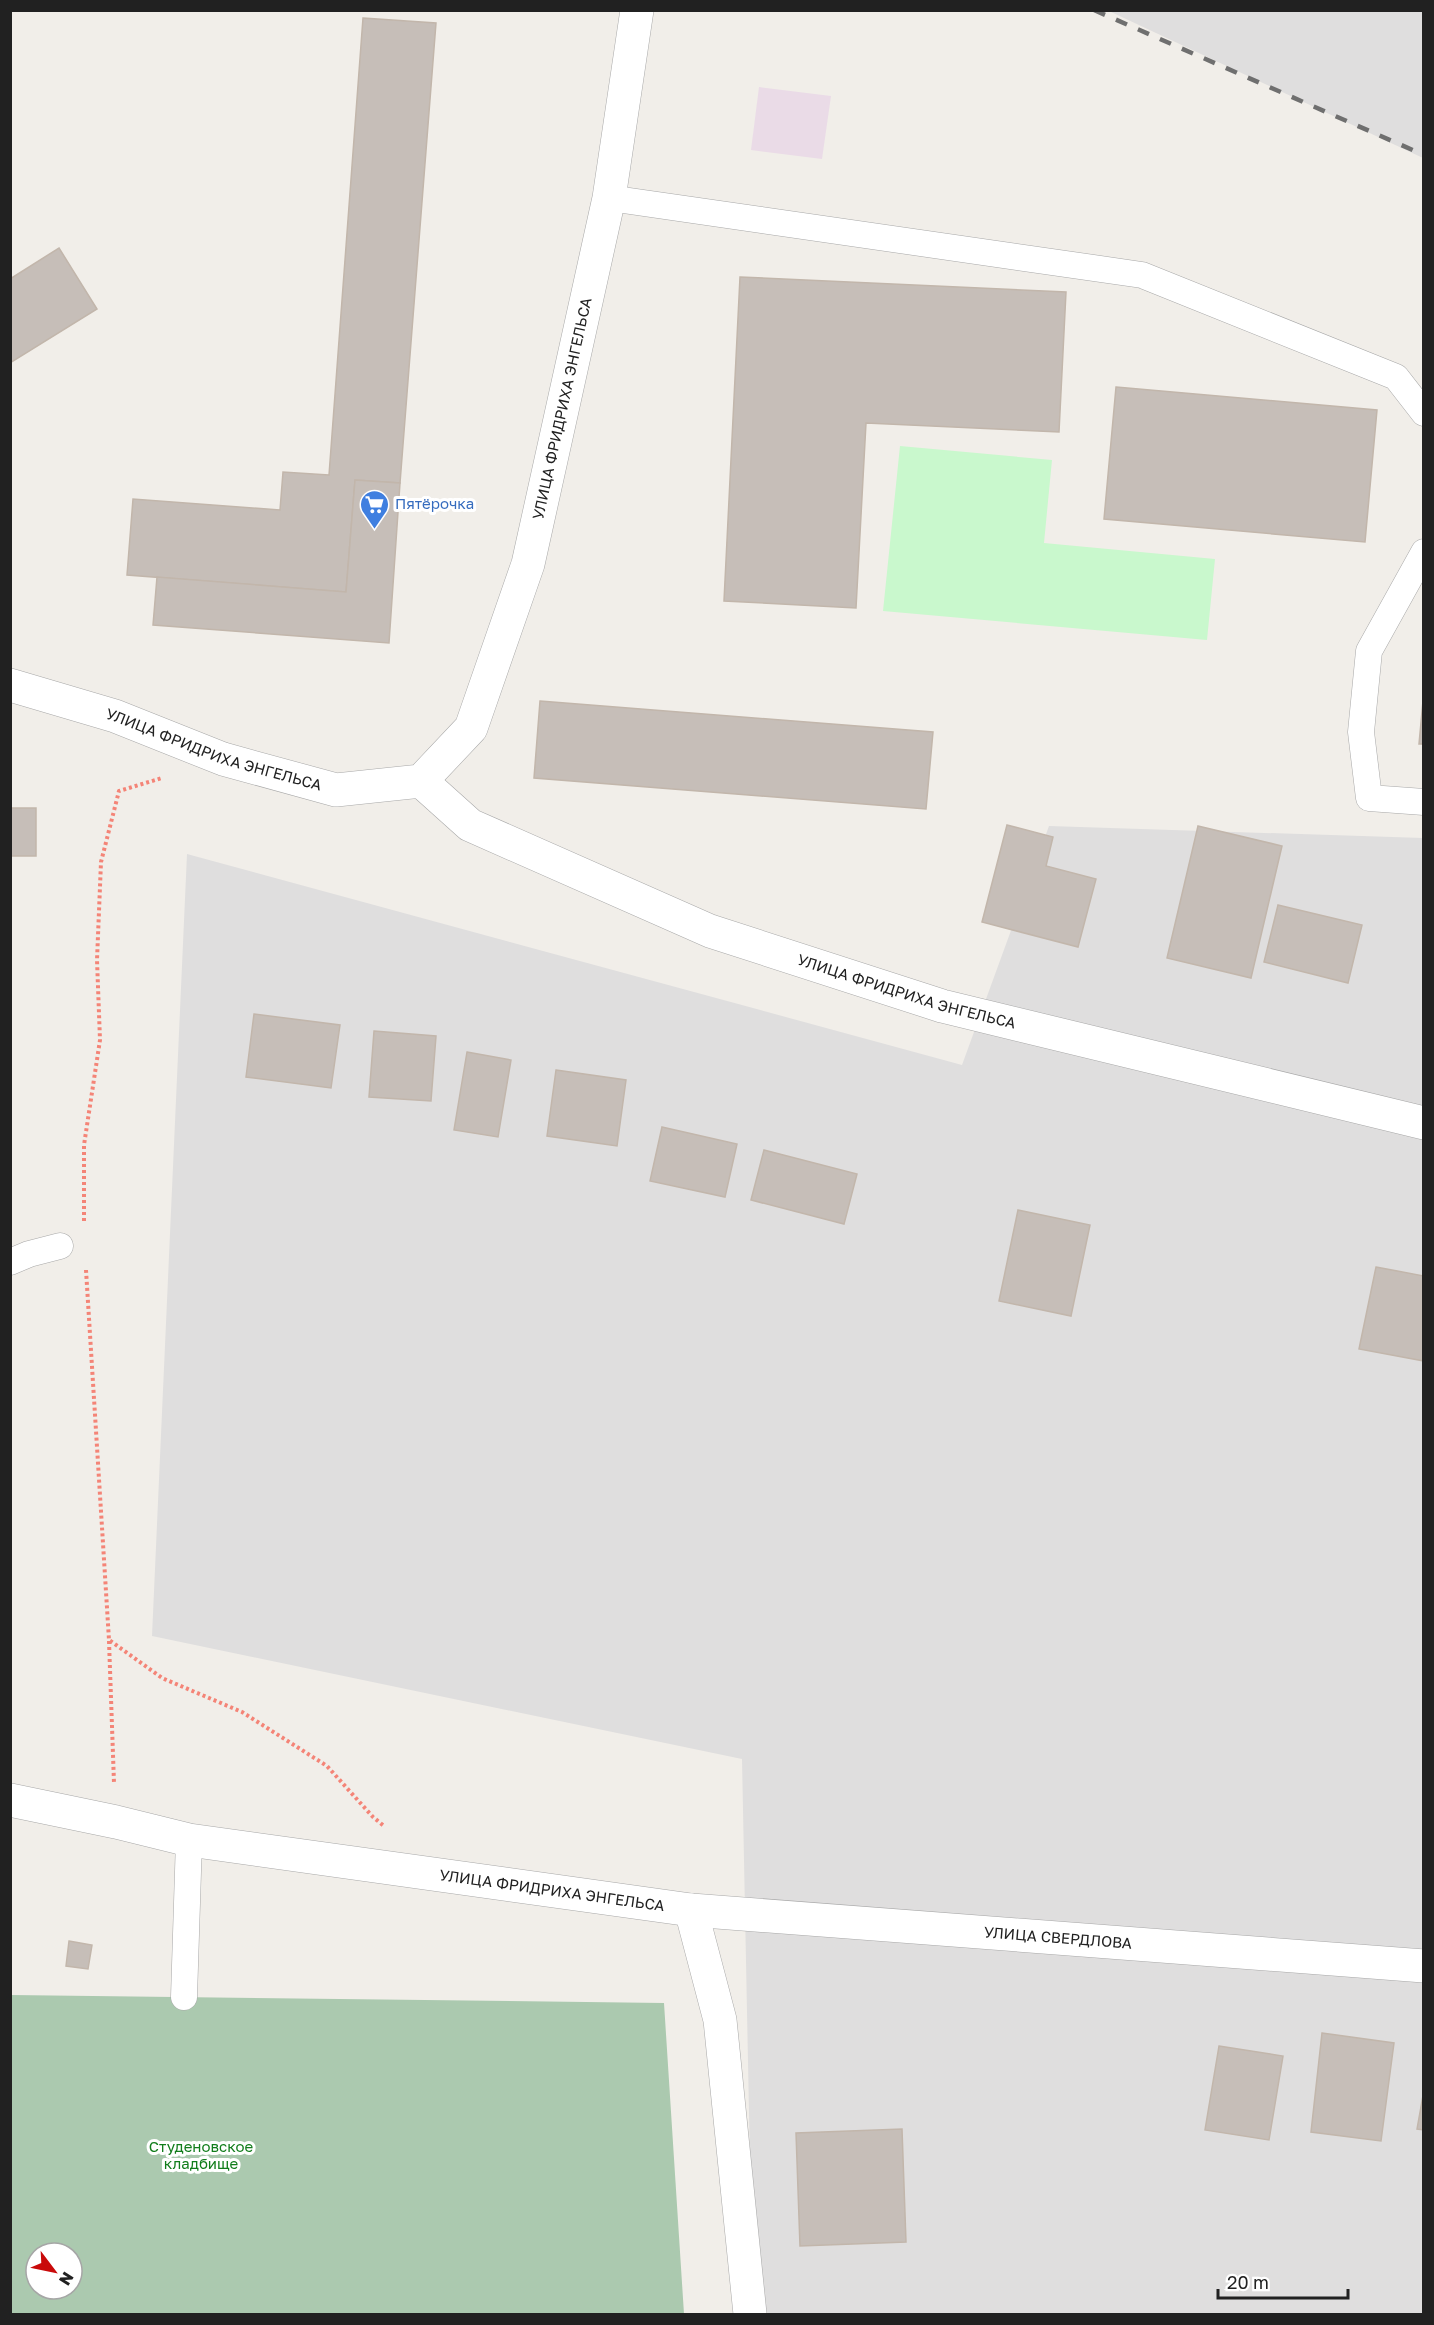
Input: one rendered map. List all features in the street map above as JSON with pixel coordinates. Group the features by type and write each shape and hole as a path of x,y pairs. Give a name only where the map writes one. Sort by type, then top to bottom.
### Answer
{"street":[{"name":"УЛИЦА ФРИДРИХА ЭНГЕЛЬСА","path":"10,685 115,716 223,759 336,790 421,781 471,728 528,564 609,198 637,10"},
{"name":"УЛИЦА ФРИДРИХА ЭНГЕЛЬСА","path":"421,781 470,825 710,931 942,1006 1424,1124"},
{"name":"УЛИЦА ФРИДРИХА ЭНГЕЛЬСА","path":"10,1800 189,1840 691,1910"},
{"name":"УЛИЦА СВЕРДЛОВА","path":"691,1910 1424,1966"},
{"path":"691,1910 720,2020 750,2314"}],"lane":[{"path":"609,198 1142,275 1396,377 1424,413"},
{"path":"1424,552 1369,651 1361,732 1369,798 1424,802"},
{"path":"10,1262 29,1254 60,1246"},
{"path":"184,1997 189,1840"}],"path":[{"path":"85,1232 84,1145 99,1040 97,960 101,862 119,791 223,759"},
{"path":"86,1265 109,1640 116,1822"},
{"path":"109,1640 162,1678 242,1712 327,1766 373,1817 390,1830"}],"shaded area":[{"path":"1109,11 1423,11 1423,158"},
{"path":"759,87 831,96 822,159 751,150"},
{"path":"1049,826 1423,838 1423,2314 753,2314 742,1759 152,1636 187,854 962,1065"}],"green space":[{"path":"900,446 1052,460 1044,543 1215,559 1207,640 883,611"},
{"name":"Студеновское кладбище","path":"11,1995 664,2003 684,2314 11,2314"}],"building":[{"path":"363,18 436,23 400,483 355,480 346,592 127,575 133,499 280,510 283,472 329,475"},
{"path":"59,248 97,309 10,363 10,279"},
{"path":"740,277 1066,292 1059,432 866,423 856,608 724,601"},
{"path":"1116,387 1377,410 1365,542 1104,519"},
{"name":"Пятёрочка","path":"355,480 400,483 389,643 153,625 157,577 346,592"},
{"path":"1424,690 1424,744 1419,744"},
{"path":"540,701 933,732 926,809 534,778"},
{"path":"10,808 36,808 36,856 10,856"},
{"path":"1007,825 1053,837 1046,866 1096,879 1078,947 982,922"},
{"path":"1198,826 1282,846 1251,978 1167,958"},
{"path":"1278,905 1362,925 1348,983 1264,962"},
{"path":"254,1014 340,1025 331,1088 246,1077"},
{"path":"374,1031 436,1036 431,1101 369,1097"},
{"path":"467,1052 511,1060 498,1137 454,1130"},
{"path":"556,1070 626,1080 617,1146 547,1136"},
{"path":"662,1127 737,1144 725,1197 650,1181"},
{"path":"764,1150 857,1174 844,1224 751,1200"},
{"path":"1018,1210 1090,1225 1071,1316 999,1301"},
{"path":"1376,1267 1424,1276 1424,1361 1359,1349"},
{"path":"69,1941 92,1945 88,1969 66,1966"},
{"path":"1322,2033 1394,2043 1381,2141 1311,2132"},
{"path":"1219,2046 1283,2056 1269,2140 1205,2130"},
{"path":"1424,2090 1424,2130 1417,2129"},
{"path":"902,2129 906,2242 800,2246 796,2133"}],"railway":[{"path":"1094,10 1424,155"}],"place":[{"name":"Пятёрочка","path":"374,530"}]}
